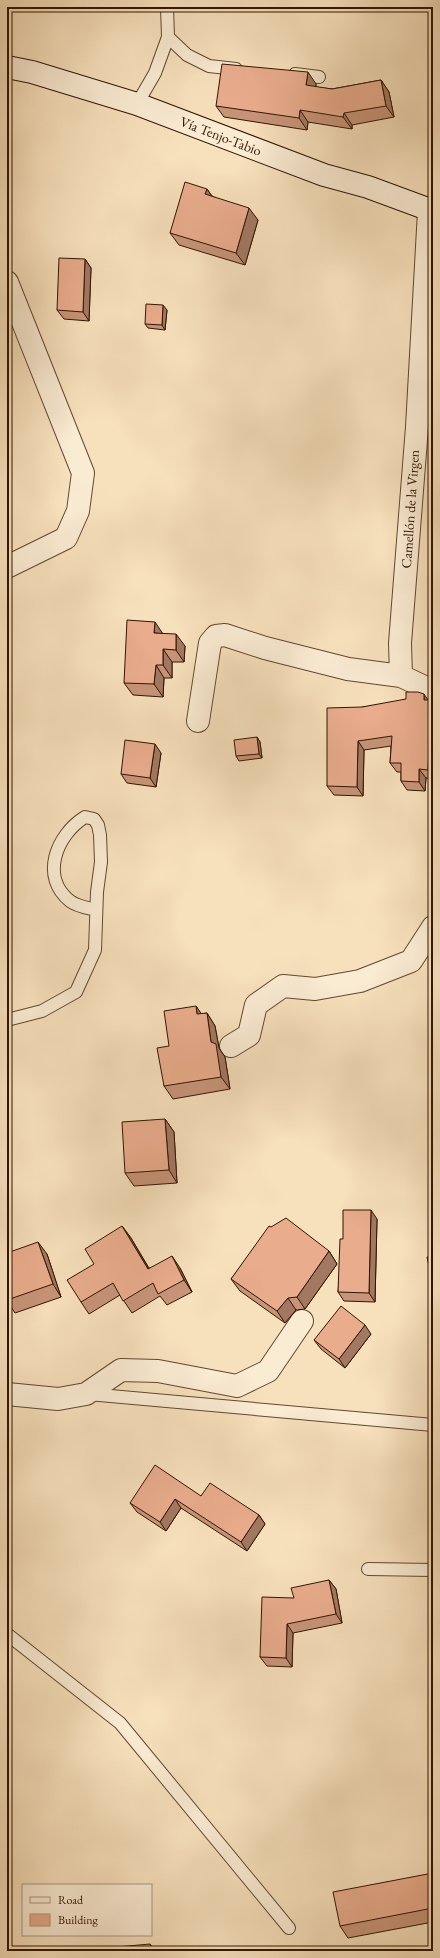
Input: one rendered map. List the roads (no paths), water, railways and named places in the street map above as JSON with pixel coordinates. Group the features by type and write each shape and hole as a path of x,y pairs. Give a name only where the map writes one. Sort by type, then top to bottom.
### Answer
{"street":[{"name":"Vía Tenjo-Tabio","path":"7,67 32,72 137,104 324,175 368,187 431,211"},
{"name":"Camellón de la Virgen","path":"401,676 400,643 417,427 431,211"},
{"path":"7,282 83,473 78,511 66,538 7,567"},
{"path":"198,721 210,643 216,636 225,634 265,648 348,669 401,676 433,691"},
{"path":"231,1046 250,1035 256,1004 283,986 315,989 360,981 411,961 433,927"},
{"path":"7,1394 58,1399 86,1394 121,1370 158,1371 237,1386 268,1371 302,1321"}],"lane":[{"path":"137,104 155,73 168,37 167,7"},
{"path":"168,37 187,55 209,66 248,70"},
{"path":"280,73 318,77"},
{"path":"7,1020 42,1011 76,992 95,950 96,910 101,862 100,835 98,825 94,819 85,817 77,822 58,845 54,858 54,878 61,892 71,902 96,910"},
{"path":"86,1394 433,1425"},
{"path":"368,1569 433,1570"},
{"path":"7,1634 120,1723 289,1928"}]}
